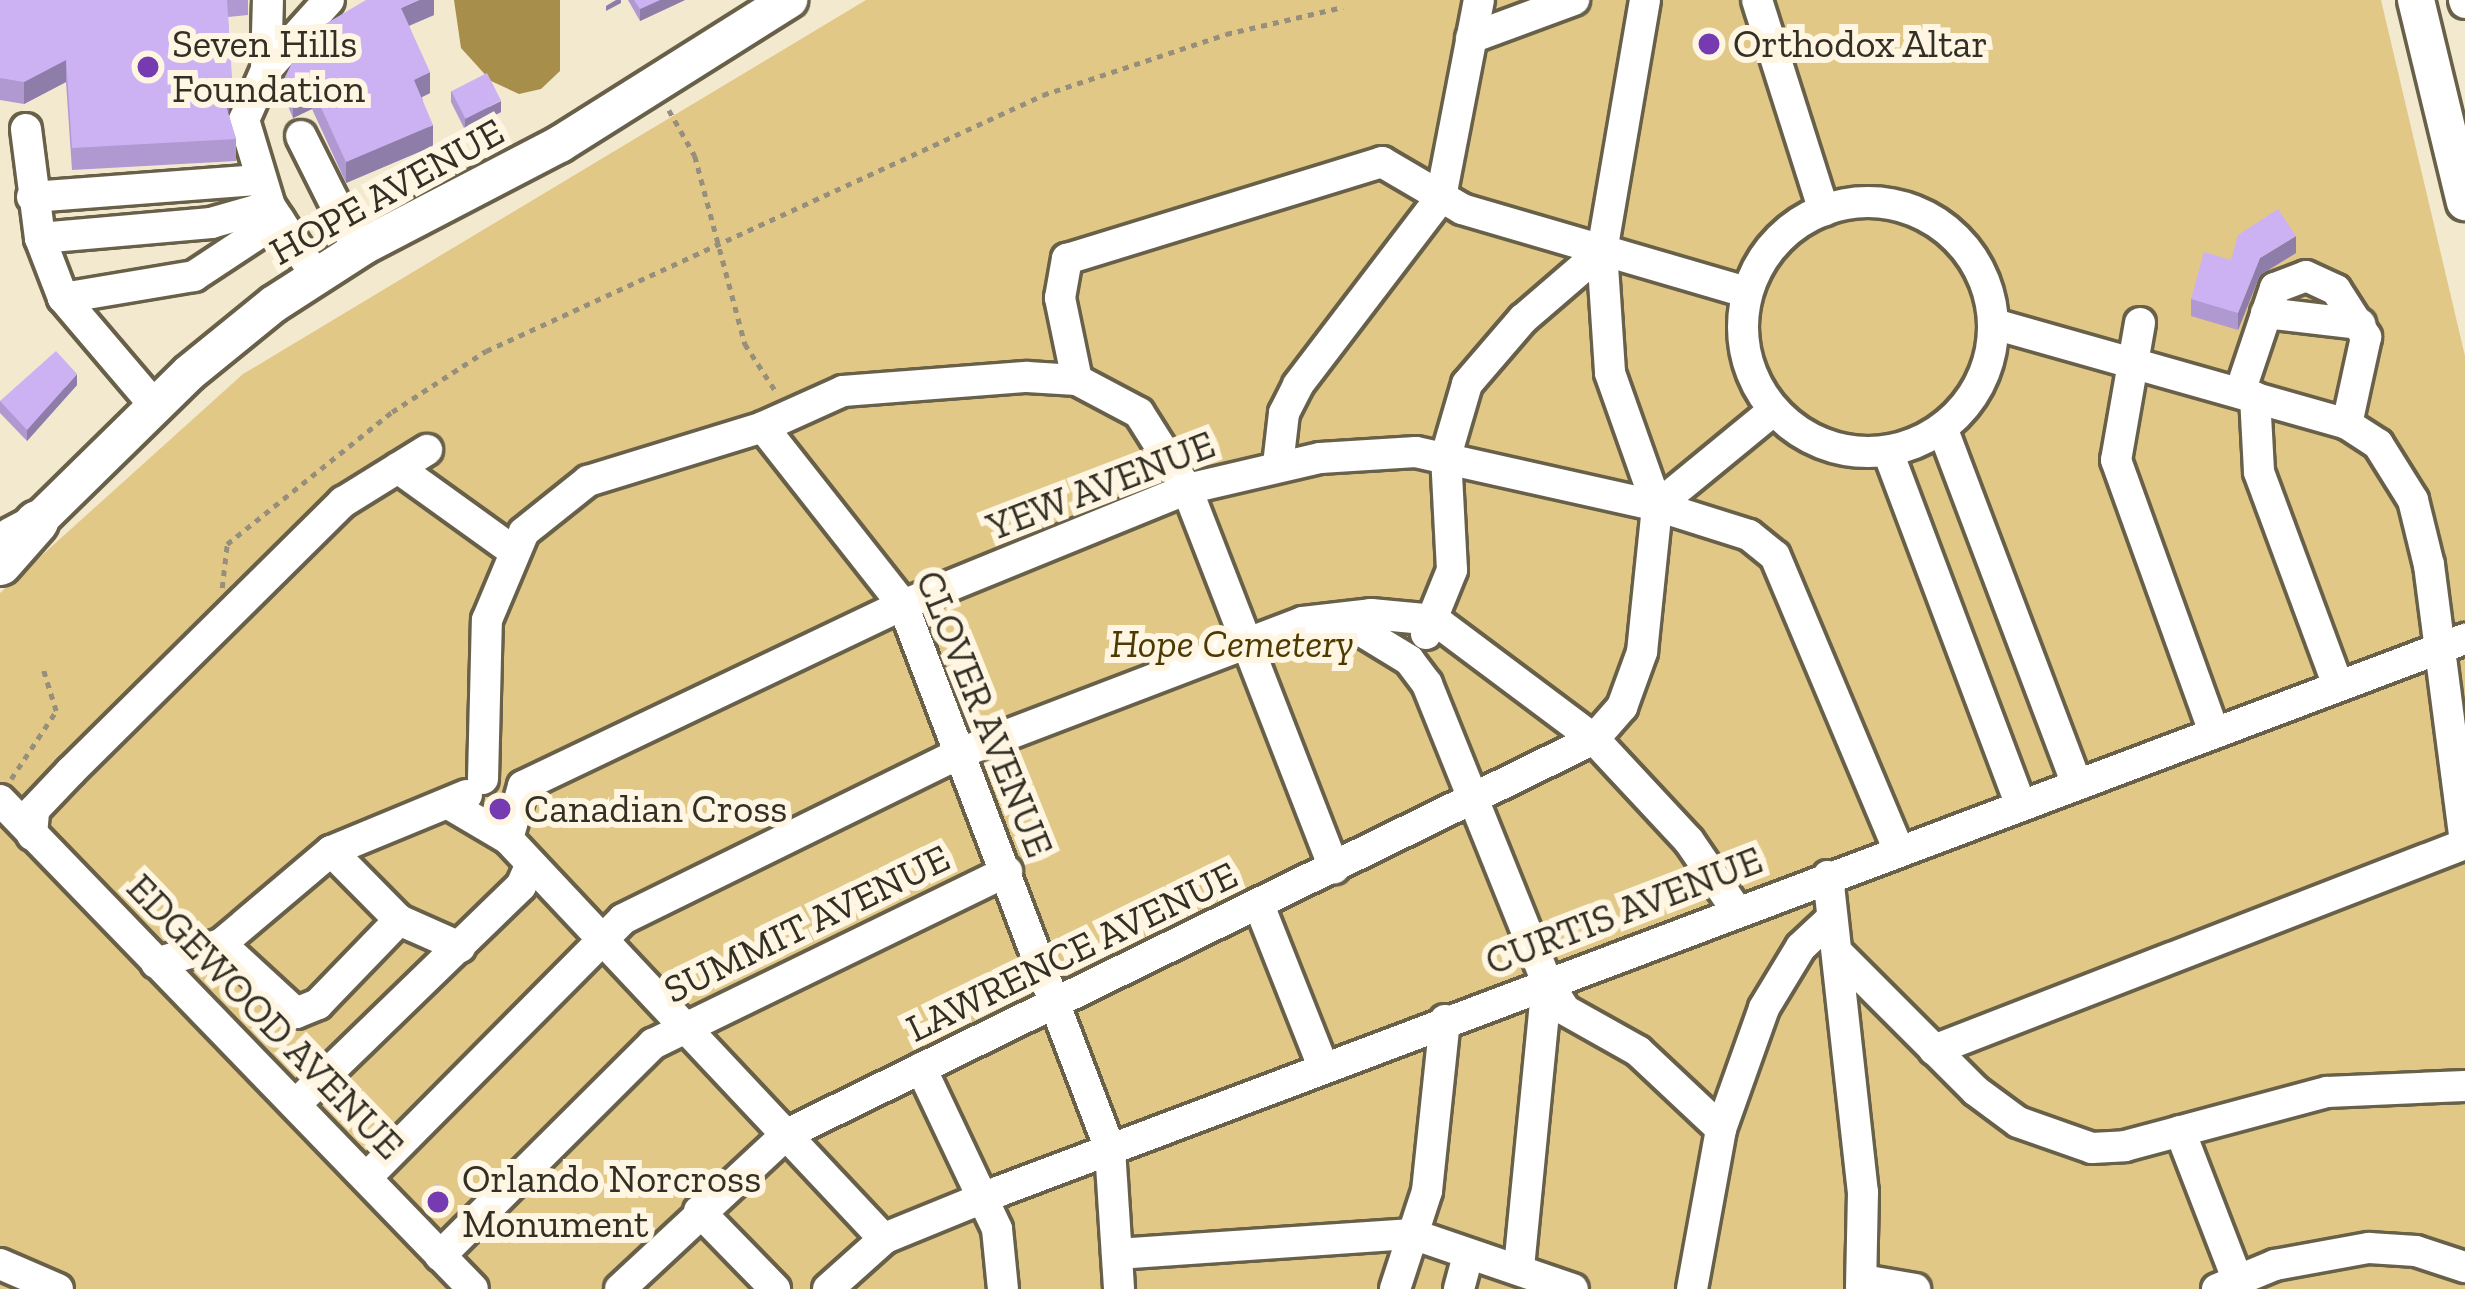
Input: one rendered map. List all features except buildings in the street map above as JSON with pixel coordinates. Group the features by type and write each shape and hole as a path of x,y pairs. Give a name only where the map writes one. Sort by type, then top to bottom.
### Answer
{"highway":[{"path":"0,564 18,532"}],"main road":[{"name":"HOPE AVENUE","path":"18,532 155,406 316,275 560,144 789,0"},
{"path":"2416,0 2465,202"}],"lane":[{"path":"266,70 268,0"},
{"path":"316,275 269,202 244,120 266,70 329,0"},
{"path":"1278,466 1284,413 1298,385 1441,197 1478,0"},
{"path":"1472,38 1574,0"},
{"path":"1594,739 1622,707 1642,652 1657,506 1610,373 1602,250 1645,0"},
{"path":"1757,0 1825,211"},
{"path":"26,129 40,238 63,298 155,406"},
{"path":"301,136 358,250"},
{"path":"1077,380 1060,272 1079,253 1382,162 1441,197 1745,292"},
{"path":"32,197 269,202"},
{"path":"40,238 211,223 269,202"},
{"path":"63,298 194,276 269,202"},
{"path":"1876,202 1932,218 1978,265 1994,324 1979,380 1943,430 1888,452 1832,447 1774,410 1748,362 1745,292 1771,247 1825,211 1876,202"},
{"path":"1408,660 1435,620 1456,532 1446,456 1451,422 1487,357 1602,250"},
{"path":"2338,685 2259,472 2248,394 2266,313 2360,324 2367,350 2347,424"},
{"path":"2140,322 2118,472 2213,730"},
{"path":"1934,1050 2465,843 2451,644 2413,500 2378,443 2347,424 2132,358 1994,324"},
{"path":"156,963 221,944 331,851 452,806 483,778 487,620 512,550 555,501 589,481 763,428 843,391 1077,380 1139,413 1187,489 1334,868"},
{"path":"1657,506 1774,410"},
{"name":"CLOVER AVENUE","path":"763,428 903,605 1111,1149 1120,1289"},
{"path":"1943,430 2077,784"},
{"path":"12,822 34,810 343,502 427,450"},
{"name":"YEW AVENUE","path":"524,786 903,605 1187,489 1278,466 1372,452 1446,456 1657,506 1749,535 1775,556 1898,849"},
{"path":"1888,452 2020,804"},
{"path":"398,468 512,550"},
{"path":"1340,618 1408,660 1477,798 1547,982 1565,1010 1638,1051 1721,1130"},
{"path":"368,1176 623,919 959,753 1243,642 1340,618 1435,620 1594,739 1689,841 1736,911"},
{"name":"CURTIS AVENUE","path":"828,1289 884,1239 984,1198 1323,1066 2451,644"},
{"name":"LAWRENCE AVENUE","path":"630,1286 699,1211 787,1134 1594,739"},
{"path":"483,778 524,786 508,839"},
{"path":"452,806 508,839 529,868 884,1239"},
{"name":"EDGEWOOD AVENUE","path":"12,822 298,1103 368,1176 451,1276"},
{"path":"331,851 399,920 460,946"},
{"path":"298,1103 460,946 529,868"},
{"name":"SUMMIT AVENUE","path":"451,1276 652,1044 682,1025 1007,871"},
{"path":"1828,876 1828,922 1840,955 1843,1048 1863,1192 1862,1285 1915,1289"},
{"path":"1259,905 1323,1066"},
{"path":"221,944 296,1013 318,1004 399,920"},
{"path":"1692,1289 1721,1130 1764,1008 1801,946 1828,922"},
{"path":"1840,955 1990,1101 2053,1140 2125,1146 2327,1092 2465,1086"},
{"path":"1519,1269 1547,982"},
{"path":"1395,1289 1440,1112 1445,1020"},
{"path":"921,1068 997,1229 1003,1289"},
{"path":"2180,1131 2228,1285 2323,1252 2369,1248 2416,1251 2465,1267"},
{"path":"699,1211 775,1289"},
{"path":"1117,1254 1412,1234 1573,1289"},
{"path":"1459,1289 1468,1255"},
{"path":"0,1264 58,1289"}],"path":[{"path":"231,612 218,578 226,544 392,412 486,351 1043,95 1226,34 1342,7"},
{"path":"656,82 695,156 745,344 790,412"},
{"path":"12,822 19,761 56,711 42,667"}],"green space":[{"name":"Hope Cemetery","path":"866,0 2381,0 2465,356 2465,1289 0,1289 0,593 243,374"}],"shaded area":[{"path":"454,0 560,0 560,71 541,89 519,94 491,81 461,48"}],"place":[{"name":"Orthodox Altar","path":"1709,44"},
{"name":"Seven Hills Foundation","path":"148,67"},
{"name":"Canadian Cross","path":"500,809"},
{"name":"Orlando Norcross Monument","path":"438,1202"}]}
